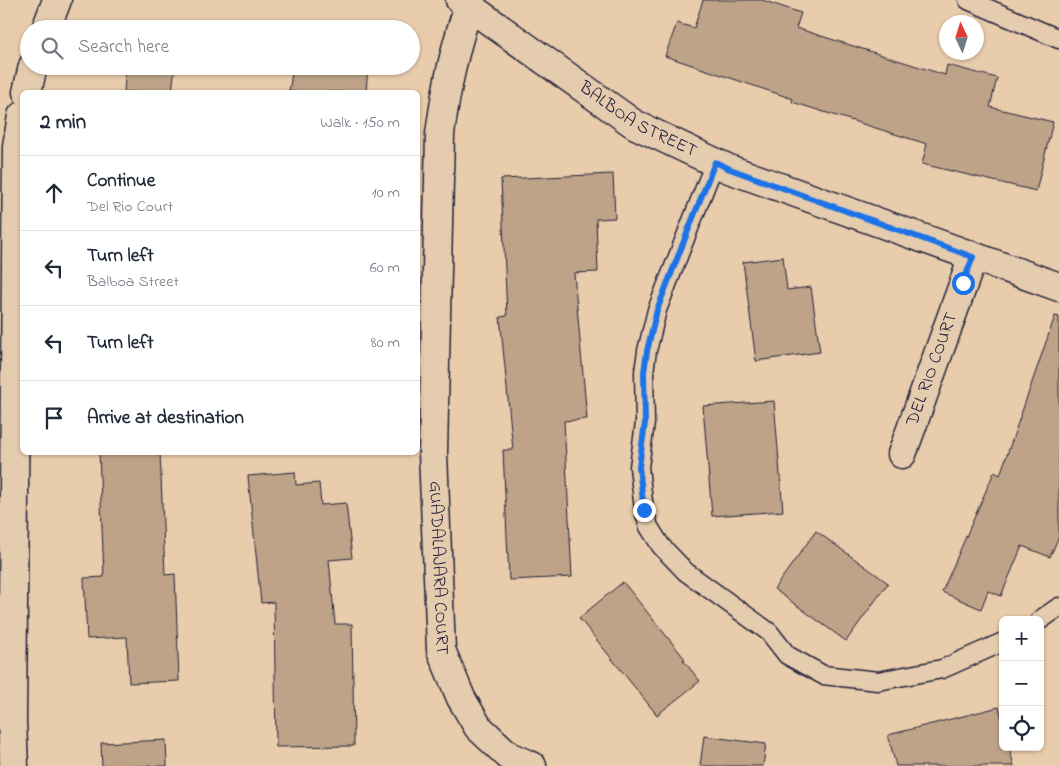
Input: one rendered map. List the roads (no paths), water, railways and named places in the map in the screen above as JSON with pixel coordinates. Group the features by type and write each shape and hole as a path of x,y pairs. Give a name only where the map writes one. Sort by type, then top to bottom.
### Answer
{"street":[{"path":"49,20 57,0"},
{"name":"BALBOA STREET","path":"467,2 634,124 730,169 1059,287"},
{"name":"GUADALAJARA COURT","path":"467,2 445,96 440,134 433,453 441,650 461,698 478,728 509,756 532,766"},
{"path":"27,90 31,75"},
{"path":"14,766 7,546 17,146 20,128"},
{"name":"DEL RIO COURT","path":"902,454 973,257"}],"lane":[{"path":"968,0 1059,39"},
{"path":"715,162 657,310 647,351 644,372 645,423 639,467 644,510 649,527 661,546 686,572 769,632 787,655 823,675 878,681 942,669 999,644"},
{"path":"1044,617 1059,607"}]}
